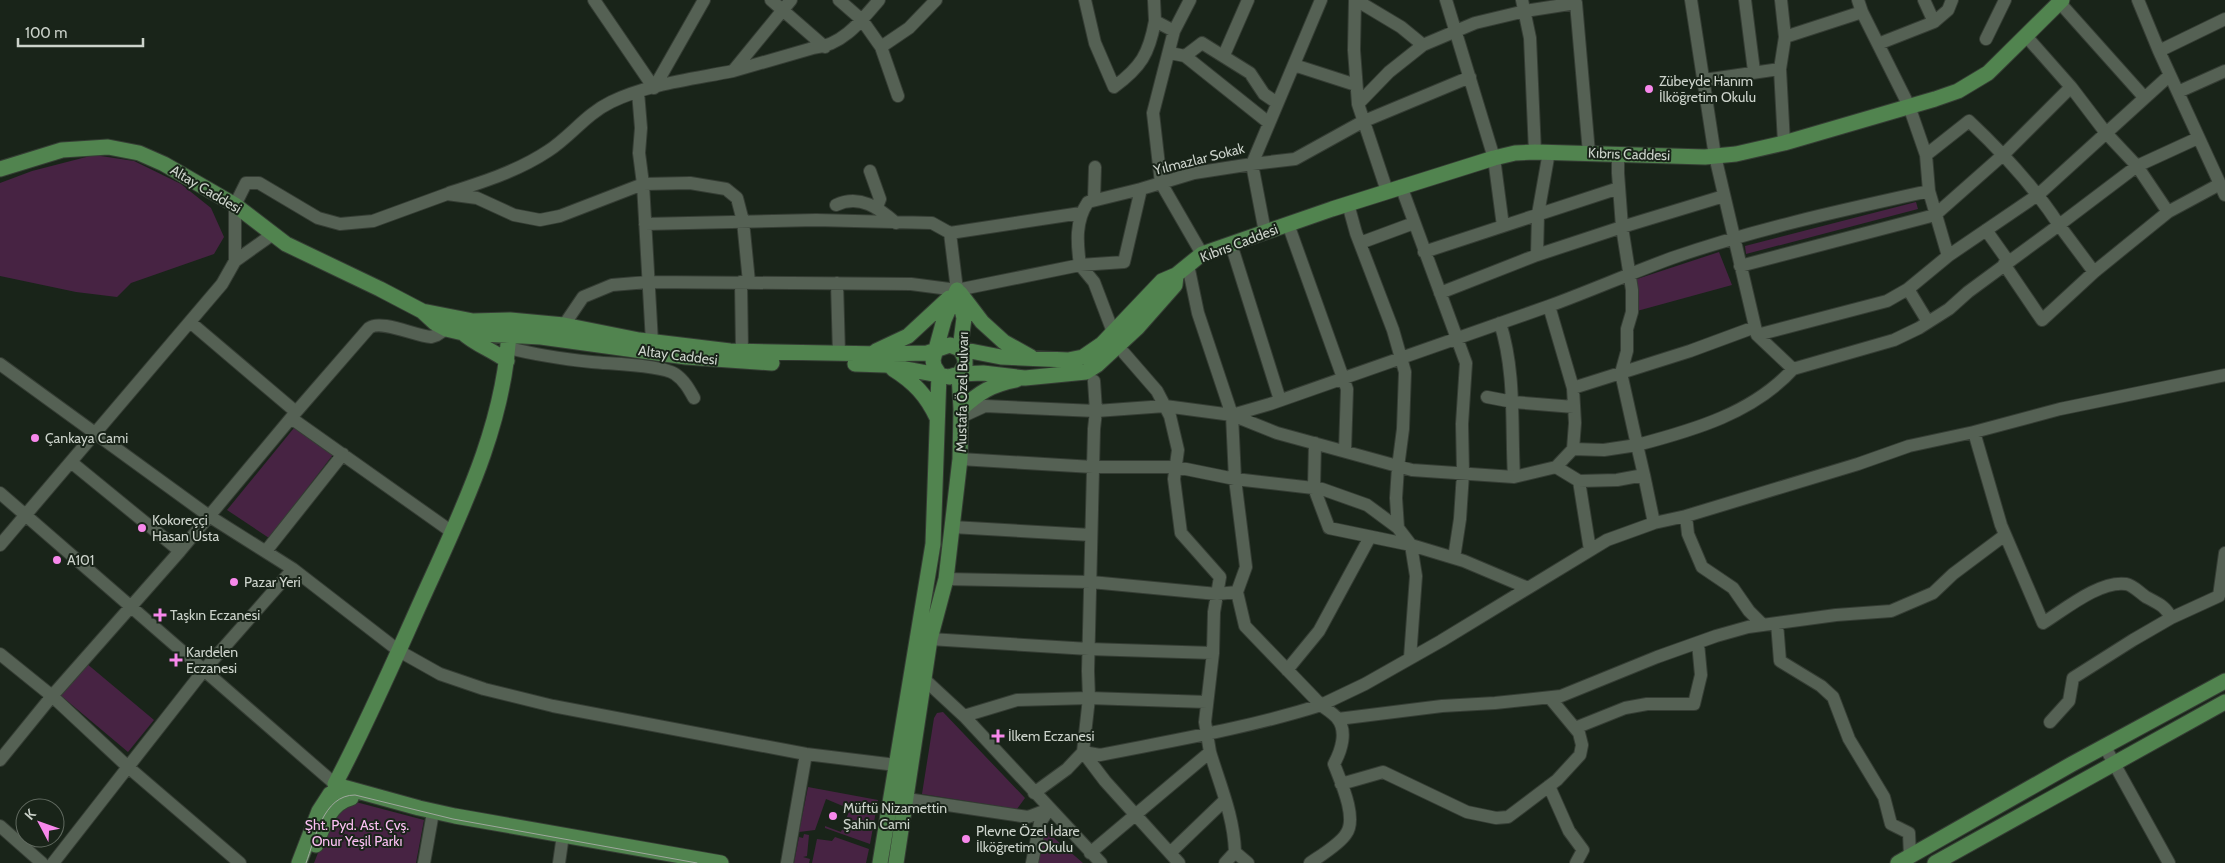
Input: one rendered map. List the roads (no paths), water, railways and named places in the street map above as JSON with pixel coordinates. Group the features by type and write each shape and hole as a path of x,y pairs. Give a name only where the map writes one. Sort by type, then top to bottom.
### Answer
{"main road":[{"name":"Kıbrıs Caddesi","path":"960,350 1001,357 1068,360 1083,358 1098,348 1162,281 1182,270 1202,254 1348,204 1494,158 1542,152 1715,156 1736,154 1784,143 1958,91 1988,73 2061,1"},
{"name":"Altay Caddesi","path":"0,169 62,150 108,147 139,153 164,164 235,205 286,244 422,311 473,321 509,341 564,325 652,342 742,352 870,354 937,351"},
{"name":"Kıbrıs Caddesi","path":"959,374 983,372 1025,378 1086,372 1097,365 1137,328 1175,285 1182,270"},
{"name":"Mustafa Özel Bulvarı","path":"896,863 930,639 946,579 960,460 961,413 959,374 963,370 965,359 960,350 964,318 957,290"},
{"name":"Mustafa Özel Bulvarı","path":"880,863 933,544 939,374 934,366 934,356 937,351 944,320 957,290"},
{"path":"870,354 908,336 957,290 982,322 1004,342 1033,359"},
{"name":"Altay Caddesi","path":"422,311 435,323 446,329 509,341 541,337 686,357 748,362 885,365 939,374"},
{"path":"463,333 472,341 490,349 509,341"},
{"path":"310,863 329,815 338,803 338,792 452,532 487,443 509,341"},
{"path":"937,351 950,345 960,350"},
{"path":"885,365 907,378 920,390 929,402 938,421"},
{"path":"939,374 949,377 959,374"},
{"path":"961,413 979,392 1003,382 1025,378"},
{"path":"1904,859 2225,681"},
{"path":"1935,863 2225,702"},
{"path":"299,863 319,810 330,794 338,792 344,787 454,816 478,818 557,835 722,863"},
{"path":"338,792 353,798 432,818 666,863"}],"street":[{"path":"594,0 654,88"},
{"path":"654,88 704,0"},
{"path":"771,0 825,47"},
{"path":"733,71 790,0"},
{"path":"839,0 862,20 880,47 898,96"},
{"path":"235,261 235,205 246,183 259,183 318,218 340,224 373,221 486,182 527,163 549,151 592,113 611,102 638,92 733,71 813,48 825,47 854,28 879,0"},
{"path":"880,47 909,28 936,0"},
{"path":"1085,0 1095,43 1114,87 1130,75 1150,47 1155,21 1154,0"},
{"path":"1190,0 1174,31 1170,53 1153,113 1160,183 1202,254"},
{"path":"1224,55 1248,0"},
{"name":"Yılmazlar Sokak","path":"1080,265 1124,262 1142,190 1194,173 1252,164 1321,0"},
{"path":"1423,45 1402,27 1356,0 1354,50 1358,104 1362,122 1394,189 1414,223 1466,363 1462,424 1463,473 1460,519 1454,558"},
{"path":"1446,0 1457,31 1494,158 1504,226"},
{"path":"1691,0 1715,156 1756,331 1793,369"},
{"path":"1745,0 1754,72"},
{"path":"1781,0 1785,37 1780,69 1784,143"},
{"path":"1924,0 1934,22"},
{"path":"1878,44 1934,22 1948,10 1952,0"},
{"path":"1986,39 2005,0"},
{"path":"1986,230 2042,320 2094,272 2168,212 2223,189 2159,51 2140,0"},
{"path":"2061,1 2144,97"},
{"path":"1358,104 1389,72 1423,45 1475,23 1523,6 1576,2 1589,153"},
{"path":"1523,6 1530,38 1542,152 1537,255"},
{"path":"1785,37 1860,6 1909,106 1926,155 1928,191 1948,256"},
{"path":"2159,51 2225,19"},
{"path":"1155,21 1174,31"},
{"path":"2026,36 2071,87 2106,133 2137,166 2168,212"},
{"path":"1185,56 1202,43 1250,72 1264,94 1277,103"},
{"path":"1170,53 1185,56 1269,123"},
{"path":"1294,65 1356,85"},
{"path":"1704,80 1780,69"},
{"path":"2178,92 2225,71"},
{"path":"1573,388 1756,331 1887,302 1908,290 1948,256 2039,194 2170,75"},
{"path":"1265,232 1252,164 1295,159 1362,122 1470,77"},
{"path":"1740,266 1935,214 2004,154 2071,87"},
{"path":"638,92 641,128 639,153 643,184 652,342"},
{"path":"1926,155 1969,120 2004,154 2039,194 2059,225 2094,272"},
{"path":"1573,449 1604,450 1637,445 1707,425 1777,387 1793,369 1894,340 1949,310 2006,263 2137,166 2198,138"},
{"path":"1618,154 1622,227 1630,275 1632,312 1627,329 1627,351 1621,373 1654,523"},
{"path":"1094,200 1095,167"},
{"path":"870,171 880,200 878,207"},
{"path":"447,194 477,198 514,215 540,220 560,216 643,184 690,184 726,190 737,198 742,221 745,282 742,352"},
{"path":"1424,252 1619,188"},
{"path":"1113,332 1094,282 1080,265 1077,240 1081,213 1088,202 1142,190"},
{"path":"1232,415 1549,306 1673,258 1838,211 1928,191"},
{"path":"1440,293 1537,255 1724,196"},
{"path":"836,205 845,200 865,202 878,207 896,223"},
{"path":"1348,204 1360,243 1393,330 1405,372 1404,429 1398,467 1398,528"},
{"path":"645,224 816,220 932,223 950,234 1081,213"},
{"path":"1360,243 1414,223"},
{"path":"1288,224 1347,389 1345,451"},
{"path":"0,545 222,284 235,261 272,234"},
{"path":"950,234 957,290"},
{"path":"1231,244 1280,400"},
{"path":"564,325 584,297 612,285 648,282 911,284 957,290 1080,265"},
{"path":"1182,270 1232,415 1235,479 1246,567 1237,592 1245,626 1321,705 1338,719 1342,735 1341,750 1334,764 1348,803 1350,824 1346,834 1310,863"},
{"path":"837,283 839,354"},
{"path":"1908,290 1928,322"},
{"path":"961,413 985,406 1096,411 1165,406 1232,415 1277,432 1412,470 1514,477 1556,467 1573,449 1573,388 1549,306"},
{"path":"190,322 293,415 343,454 452,532"},
{"path":"1500,323 1508,347 1513,402 1511,424 1514,477"},
{"path":"0,760 52,696 180,551 293,415 372,326 382,325 431,337 438,335 446,329"},
{"path":"509,341 545,356 662,369 674,373 684,382 694,398"},
{"path":"1124,353 1157,391 1170,416 1178,450 1174,479 1180,533 1220,577 1212,631 1213,653 1205,722 1210,752 1235,835 1235,852 1225,863"},
{"path":"0,364 209,516 293,569 399,651 440,674 515,698 806,754 896,765"},
{"path":"1083,752 1100,754 1207,735 1274,720 1321,705 1365,684 1607,540 1654,523 1686,516 1858,464 1908,446 1974,432 2060,409 2225,375"},
{"path":"1034,793 1067,769 1083,752 1089,698 1093,468 1096,411 1094,381"},
{"path":"1487,396 1513,402 1574,408"},
{"path":"1974,432 2005,536 2042,623 2084,597 2110,584 2128,584 2168,610 2172,618"},
{"path":"1314,443 1314,488 1329,528 1412,545 1454,558 1528,588"},
{"path":"266,551 343,454"},
{"path":"960,460 1093,468 1176,467 1235,479 1322,489 1367,505 1398,528 1412,545 1416,576 1410,658"},
{"path":"71,462 180,551"},
{"path":"1556,467 1579,480 1618,480 1644,474"},
{"path":"1579,480 1590,550"},
{"path":"0,493 204,670 338,792"},
{"path":"1686,516 1688,534 1702,567 1733,588 1749,611 1763,625"},
{"path":"952,527 1092,535"},
{"path":"1287,670 1319,632 1370,536"},
{"path":"1338,719 1442,706 1562,696 1608,676 1748,627 1836,615 1891,611 1933,593 1953,574 2005,536"},
{"path":"2050,722 2069,701 2073,678 2132,640 2172,618 2219,596 2225,553"},
{"path":"53,863 204,670 293,569"},
{"path":"946,579 1091,582 1217,594 1237,592"},
{"path":"1777,624 1780,661 1821,686 1832,698 1849,739 1884,797 1891,824 1909,833 1904,859"},
{"path":"930,639 1089,649 1213,653"},
{"path":"1575,728 1626,708 1646,704 1694,704 1702,675 1698,643"},
{"path":"0,654 52,696 128,767 240,863"},
{"path":"924,679 964,716 1101,863"},
{"path":"964,716 1016,700 1089,698 1207,702"},
{"path":"1341,784 1383,772 1467,812 1496,818 1508,817 1549,786 1580,755 1582,746 1580,733 1550,698"},
{"path":"2104,747 2169,863"},
{"path":"1083,752 1105,780 1179,863"},
{"path":"1090,853 1210,752"},
{"path":"787,863 806,754"},
{"path":"1549,786 1569,831 1583,850 1576,863"},
{"path":"907,799 1028,817 1049,809"},
{"path":"1170,852 1225,800"},
{"path":"1032,863 1040,823 1049,809"},
{"path":"424,863 432,818"},
{"path":"0,826 42,863"},
{"path":"559,863 562,842"},
{"path":"1235,852 1248,863"}],"tram line":[{"path":"306,863 317,831 328,810 335,802 344,797 355,795 453,819 697,863"}],"place":[{"name":"Zübeyde Hanım İlköğretim Okulu","path":"1649,89"},
{"name":"Çankaya Cami","path":"35,438"},
{"name":"Kokoreççi Hasan Usta","path":"142,528"},
{"name":"A101","path":"57,560"},
{"name":"Pazar Yeri","path":"234,582"},
{"name":"Taşkın Eczanesi","path":"160,615"},
{"name":"Kardelen Eczanesi","path":"176,660"},
{"name":"İlkem Eczanesi","path":"998,736"},
{"name":"Müftü Nizamettin Şahin Cami","path":"833,816"},
{"name":"Plevne Özel İdare İlköğretim Okulu","path":"966,839"}],"park label":[{"name":"Şht. Pyd. Ast. Çvş. Onur Yeşil Parkı","path":"357,834"}]}
